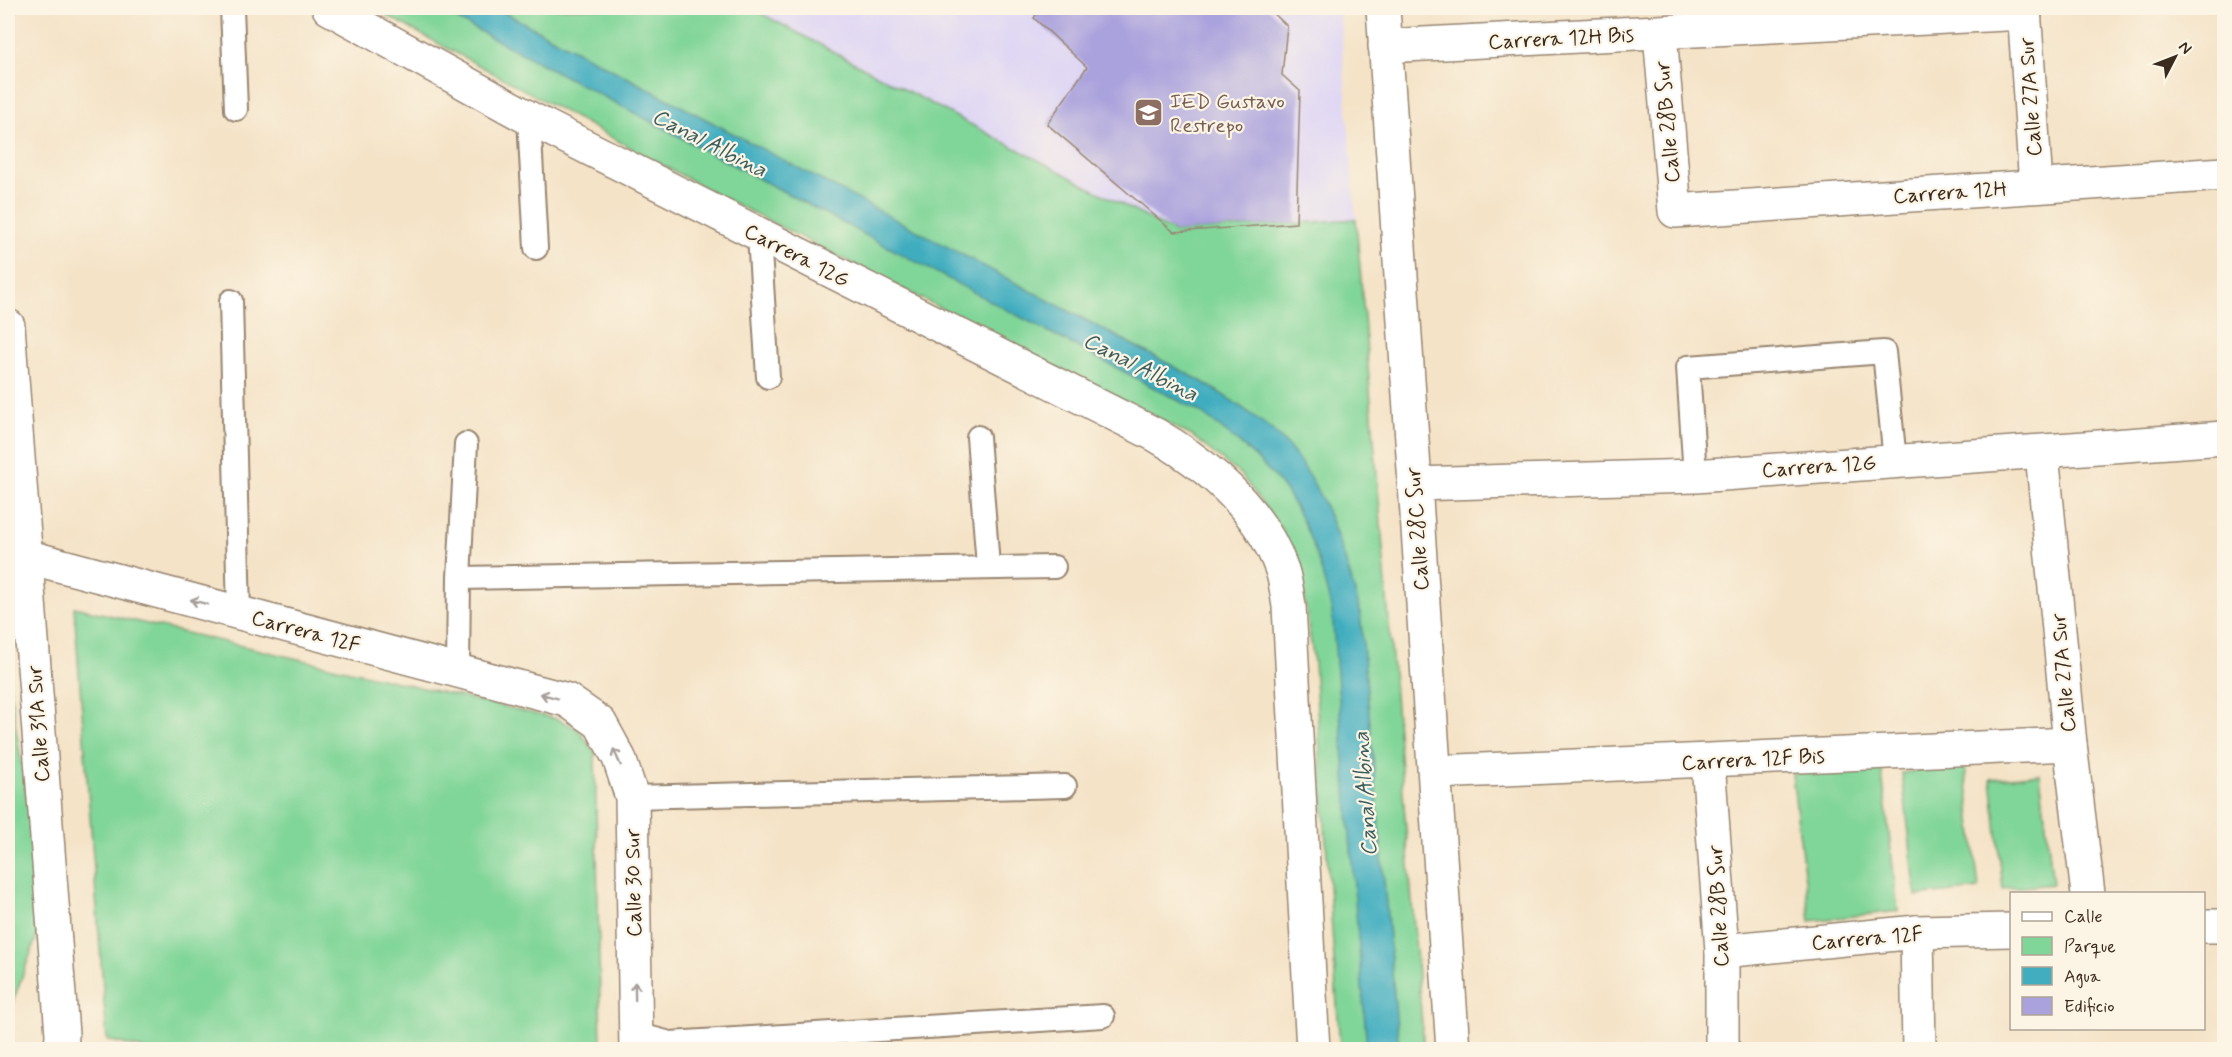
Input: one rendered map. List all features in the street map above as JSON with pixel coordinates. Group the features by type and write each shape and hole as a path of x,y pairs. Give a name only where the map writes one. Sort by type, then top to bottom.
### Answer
{"street":[{"name":"Carrera 12G","path":"329,8 529,118 1180,449 1226,486 1253,517 1270,542 1282,572 1289,606 1313,1050"},
{"name":"Calle 28C Sur","path":"1383,8 1453,1050"},
{"name":"Carrera 12H Bis","path":"1385,46 1660,33 2024,10"},
{"name":"Calle 27A Sur","path":"2024,10 2036,186"},
{"name":"Calle 28B Sur","path":"1660,33 1675,211"},
{"name":"Carrera 12H","path":"1675,211 2224,174"},
{"name":"Calle 31A Sur","path":"8,326 16,551 62,1034 61,1050"},
{"name":"Carrera 12G","path":"1414,484 1695,476 2042,453 2224,438"},
{"name":"Calle 27A Sur","path":"2042,453 2070,744 2088,892"},
{"name":"Carrera 12F","path":"16,551 567,700 600,723"},
{"name":"Calle 30 Sur","path":"600,723 619,758 632,797 636,1042"},
{"name":"Carrera 12F Bis","path":"1436,772 1708,762 2070,744"},
{"name":"Calle 28B Sur","path":"1708,762 1722,951 1722,1050"},
{"path":"2205,926 2224,926"},
{"name":"Carrera 12F","path":"1722,951 1917,932 2010,930"},
{"path":"1917,932 1919,1050"}],"lane":[{"path":"232,8 236,109"},
{"path":"529,118 536,248"},
{"path":"759,236 768,377"},
{"path":"231,301 239,613"},
{"path":"1695,476 1688,367 1884,352 1895,461"},
{"path":"978,437 988,566"},
{"path":"458,671 459,578 466,444"},
{"path":"459,578 988,566 1054,567"},
{"path":"632,797 1065,786"},
{"path":"636,1042 670,1043 1103,1016"}],"shaded area":[{"name":"IED Gustavo Restrepo","path":"751,8 1339,8 1356,219 1174,232"}],"green space":[{"path":"373,8 751,8 1174,232 1356,219 1424,1049 1340,1049 1314,663 1303,590 1282,530 1242,476 1192,436 716,194"},
{"path":"74,607 557,719 578,729 595,753 601,1049 148,1050 107,1040"},
{"path":"8,677 45,914 8,1015"},
{"path":"1881,764 1898,911 1810,921 1792,774"},
{"path":"1965,766 1979,889 1916,896 1902,773"},
{"path":"2040,774 2053,884 2003,889 1991,779"}],"water":[{"name":"Canal Albina","path":"436,8 496,8 1201,381 1256,417 1290,448 1305,468 1328,514 1360,611 1399,1049 1367,1049 1332,612 1308,533 1284,489 1266,468 1234,438 1200,412"}],"building":[{"path":"1040,8 1268,8 1287,26 1282,75 1300,91 1296,223 1174,232 1047,124 1087,67 1034,18"}],"place":[{"name":"IED Gustavo Restrepo","path":"1149,113"}]}
